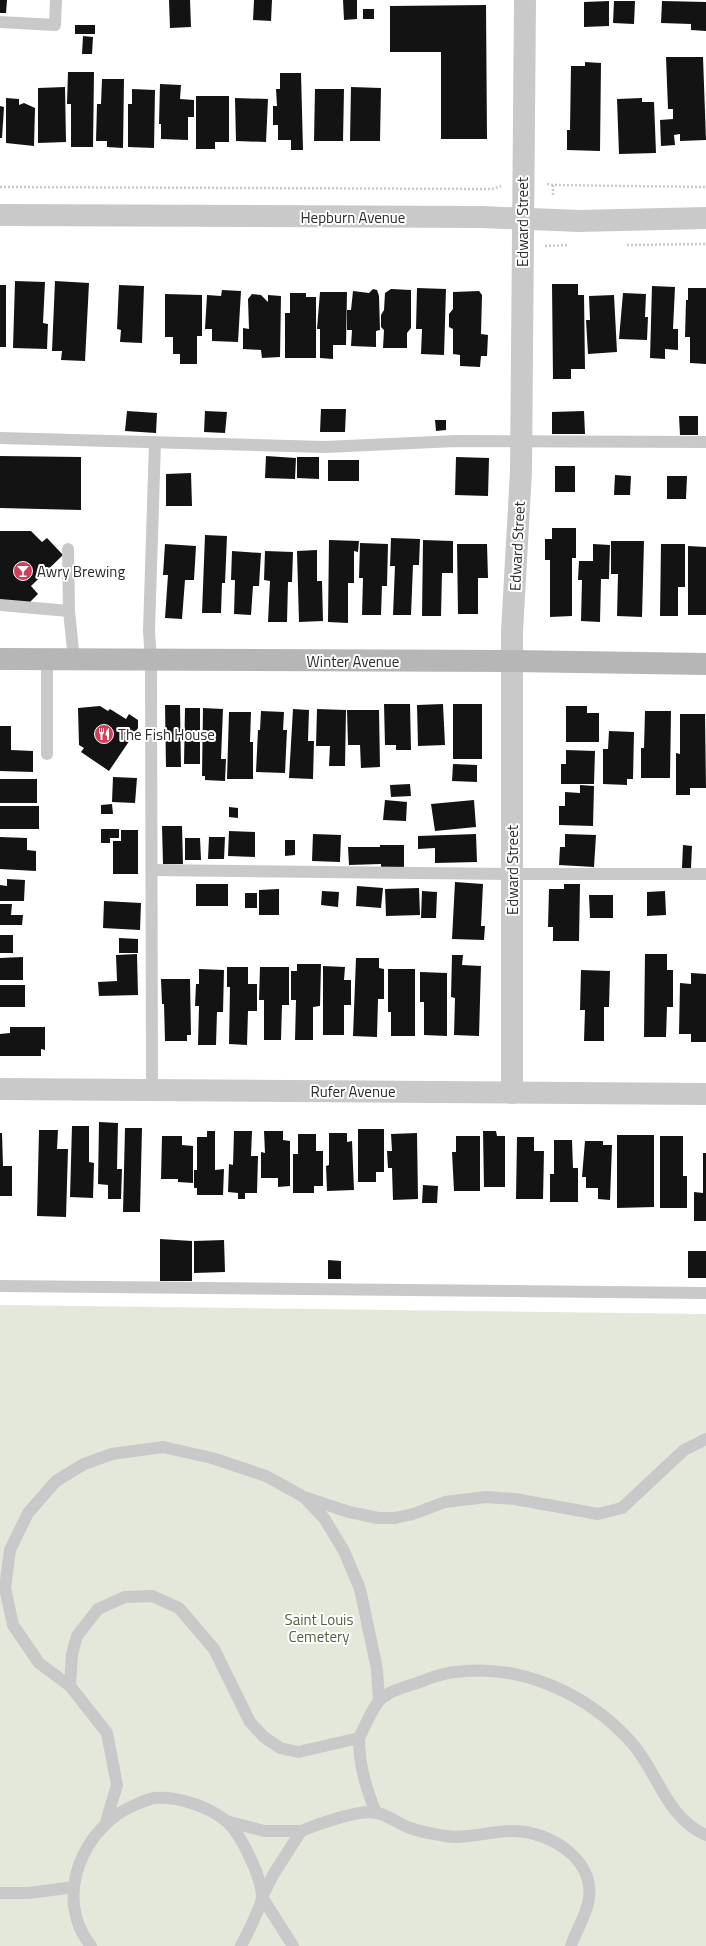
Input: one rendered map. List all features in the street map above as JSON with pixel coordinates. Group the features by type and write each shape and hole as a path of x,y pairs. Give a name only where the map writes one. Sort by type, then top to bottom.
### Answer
{"main road":[{"name":"Winter Avenue","path":"0,659 513,661 706,664"}],"street":[{"name":"Edward Street","path":"512,1093 512,632 518,544 521,441 522,177 525,0"},
{"name":"Hepburn Avenue","path":"0,214 522,219 579,221 706,218"},
{"name":"Rufer Avenue","path":"0,1088 706,1094"}],"lane":[{"path":"0,22 55,25 56,0"},
{"path":"0,438 325,447 456,441 706,442"},
{"path":"152,1090 151,660 149,631 155,442"},
{"path":"68,549 69,611 74,660"},
{"path":"0,605 69,611"},
{"path":"47,660 47,754"},
{"path":"152,870 512,874 706,874"},
{"path":"0,1286 706,1293"},
{"path":"91,1946 79,1928 74,1899 74,1887 80,1860 106,1822 117,1785 107,1733 70,1686 39,1663 13,1624 5,1588 10,1550 28,1513 56,1481 84,1464 112,1454 163,1447 212,1458 266,1476 304,1497 349,1512 378,1518 395,1518 413,1514 445,1502 486,1497 515,1499 598,1514 622,1508 684,1450 706,1439"},
{"path":"304,1497 324,1518 344,1551 360,1589 377,1669 379,1701"},
{"path":"70,1686 72,1654 77,1636 98,1609 125,1596 152,1596 179,1608 214,1649 250,1722 264,1737 280,1748 298,1752 359,1738"},
{"path":"376,1813 363,1777 359,1757 359,1738 379,1701 396,1691 437,1675 478,1670 518,1674 559,1688 602,1713 632,1743 668,1801 685,1822 706,1835"},
{"path":"106,1822 129,1807 153,1798 173,1798 191,1803 226,1821 264,1830 301,1831 324,1822 352,1815 376,1813 410,1828 447,1837 514,1831 540,1834 563,1846 578,1862 588,1879 589,1897 585,1913 570,1945"},
{"path":"226,1821 248,1853 258,1880 262,1897 293,1946"},
{"path":"241,1946 272,1875 301,1831"},
{"path":"0,1893 29,1893 74,1887"}],"path":[{"path":"0,187 492,189 522,177 553,185 706,188"}],"green space":[{"name":"Saint Louis Cemetery","path":"0,1305 706,1314 706,1946 0,1946"}],"building":[{"path":"0,0 7,0 6,13 0,13"},
{"path":"169,0 190,0 191,27 170,28"},
{"path":"254,0 272,0 271,21 253,20"},
{"path":"343,0 357,0 357,19 344,20"},
{"path":"609,1 609,26 584,27 584,2"},
{"path":"614,1 635,1 634,24 613,23"},
{"path":"662,1 706,2 706,31 691,30 691,24 661,23"},
{"path":"486,5 487,139 441,139 441,52 390,52 390,6"},
{"path":"363,9 374,9 374,19 363,19"},
{"path":"75,25 95,25 95,34 75,34"},
{"path":"83,36 93,37 92,54 82,54"},
{"path":"666,57 703,57 706,140 680,141 680,134 674,135 675,145 661,146 660,120 673,119 673,109 668,109"},
{"path":"585,62 601,63 600,151 567,150 567,130 570,130 571,66 585,66"},
{"path":"68,72 94,72 93,147 71,147 71,104 67,104"},
{"path":"280,73 301,73 303,150 291,150 291,140 278,140 278,125 273,125 273,106 277,106 276,89 280,89"},
{"path":"102,79 124,79 123,148 107,147 107,141 96,141 97,104 101,104"},
{"path":"160,84 181,85 180,99 194,100 194,117 188,117 188,140 161,139 161,124 159,124"},
{"path":"65,87 66,142 38,143 38,88"},
{"path":"351,87 381,88 380,141 350,141"},
{"path":"132,89 155,90 154,148 128,147 128,104 132,104"},
{"path":"315,89 344,89 343,141 314,141"},
{"path":"196,96 229,96 229,142 215,142 215,149 196,149"},
{"path":"6,98 19,99 19,105 24,103 35,108 34,146 6,143"},
{"path":"235,98 268,99 266,142 236,141"},
{"path":"642,98 642,102 654,102 656,153 619,154 617,99"},
{"path":"0,106 4,107 2,138 0,138"},
{"path":"15,281 45,282 43,323 48,324 47,349 13,348"},
{"path":"55,281 89,283 85,361 61,360 62,351 52,351"},
{"path":"552,284 578,284 578,295 584,295 585,369 571,369 571,379 553,379"},
{"path":"0,285 6,285 6,347 0,347"},
{"path":"119,285 144,286 142,343 120,342 121,330 117,329"},
{"path":"652,286 675,287 673,329 678,329 678,350 665,349 665,359 650,358"},
{"path":"417,288 446,289 444,355 421,354 422,329 416,329"},
{"path":"688,288 706,288 706,364 690,363 690,337 685,337 686,300 688,300"},
{"path":"373,289 377,290 379,296 380,330 376,331 376,347 351,346 352,330 347,330 347,310 351,310 353,291 369,293"},
{"path":"391,289 411,290 411,328 407,333 407,348 383,348 384,330 381,327 381,315 384,310 385,293"},
{"path":"222,290 241,291 238,342 212,341 212,329 205,329 207,295 221,296"},
{"path":"479,291 482,295 481,334 488,335 487,356 481,356 480,367 460,366 460,355 453,354 453,329 449,327 449,314 453,309 453,292"},
{"path":"320,292 347,292 346,345 333,345 333,359 320,358 320,329 317,329"},
{"path":"290,293 306,293 306,297 316,297 316,358 285,358 285,313 290,313"},
{"path":"623,293 646,294 645,317 648,317 647,340 619,339"},
{"path":"165,294 202,295 202,336 197,336 197,364 180,364 180,354 173,354 173,337 165,337"},
{"path":"252,294 261,295 268,302 268,295 281,296 280,357 262,358 261,350 243,349 243,328 249,329 248,299"},
{"path":"614,295 617,352 588,354 586,320 590,320 589,296"},
{"path":"321,409 346,409 345,432 320,432"},
{"path":"127,411 157,413 156,433 125,431"},
{"path":"205,411 227,412 225,433 204,432"},
{"path":"584,411 585,434 552,434 552,412"},
{"path":"679,416 698,416 698,435 680,435"},
{"path":"435,420 446,420 446,430 436,431"},
{"path":"0,456 81,457 81,510 0,508"},
{"path":"266,456 296,458 295,479 265,478"},
{"path":"297,457 319,457 319,479 297,478"},
{"path":"456,457 489,458 488,496 455,495"},
{"path":"328,460 359,460 359,481 328,481"},
{"path":"555,466 575,466 575,492 555,492"},
{"path":"191,473 192,506 166,506 166,474"},
{"path":"615,475 631,476 630,495 614,495"},
{"path":"667,476 687,476 686,499 667,499"},
{"path":"552,528 576,528 576,558 572,558 572,616 550,617 550,560 545,560 545,539 552,539"},
{"name":"Awry Brewing","path":"0,531 31,531 42,542 47,538 63,555 31,586 38,594 30,602 0,601"},
{"path":"205,535 227,536 225,583 222,583 221,613 202,613"},
{"path":"391,538 420,539 419,565 413,565 411,615 393,615 395,566 390,566"},
{"path":"329,540 359,541 358,552 354,551 354,583 348,583 348,623 328,622"},
{"path":"423,540 453,541 453,573 442,573 441,616 422,616"},
{"path":"611,541 644,541 642,617 617,616 618,574 611,574"},
{"path":"360,543 388,544 387,586 382,586 381,615 362,615 363,578 359,578"},
{"path":"165,544 196,546 194,580 185,580 182,619 165,618 168,575 163,575"},
{"path":"457,544 487,544 488,578 478,578 478,614 458,614"},
{"path":"593,544 610,545 609,579 601,579 600,622 581,621 582,580 578,580 579,561 593,561"},
{"path":"661,544 685,544 685,587 678,587 678,616 660,616"},
{"path":"688,546 706,547 706,615 688,615"},
{"path":"317,550 317,581 322,581 323,621 299,622 297,551"},
{"path":"232,551 261,553 259,586 253,586 251,615 234,614 235,580 231,580"},
{"path":"265,551 293,552 292,582 288,582 287,622 268,622 270,581 264,580"},
{"path":"384,704 410,704 411,750 396,750 396,745 385,745"},
{"path":"443,704 445,745 418,746 417,705"},
{"path":"453,704 482,704 482,759 453,759"},
{"path":"165,705 180,705 181,767 166,767"},
{"path":"100,706 108,711 110,709 126,719 129,714 138,720 138,728 109,771 81,752 84,748 79,745 78,708"},
{"path":"566,706 587,706 587,713 599,713 599,742 566,742"},
{"path":"185,708 200,708 200,764 184,764"},
{"path":"203,708 223,709 221,759 226,759 225,781 205,780 205,776 202,776"},
{"path":"293,709 309,710 308,741 314,741 313,779 289,778"},
{"path":"317,709 346,710 345,766 329,766 330,746 316,746"},
{"path":"347,710 379,710 380,767 361,768 360,745 348,745"},
{"path":"261,711 284,712 283,730 287,730 285,773 256,772 258,730 260,730"},
{"path":"645,711 671,711 670,778 641,778 641,748 644,748"},
{"path":"229,712 251,712 250,742 253,742 253,779 227,779"},
{"path":"680,714 705,714 706,788 690,788 690,795 676,795 676,753 680,754"},
{"path":"0,726 11,726 11,750 33,751 33,772 0,771"},
{"path":"609,731 634,732 633,779 627,779 627,785 603,784 603,749 608,749"},
{"path":"566,750 595,751 594,784 561,784 561,764 566,764"},
{"path":"453,764 477,765 477,782 452,781"},
{"path":"113,777 137,778 135,803 112,802"},
{"path":"0,779 37,779 37,803 0,803"},
{"path":"410,784 411,796 391,797 390,785"},
{"path":"580,785 594,786 593,826 559,825 559,806 565,806 565,792 580,793"},
{"path":"385,800 407,802 406,821 383,820"},
{"path":"474,800 476,827 435,831 431,804"},
{"path":"112,804 113,814 101,814 101,805"},
{"path":"0,806 39,806 39,829 0,829"},
{"path":"229,807 238,808 238,818 229,817"},
{"path":"162,826 182,826 183,864 163,864"},
{"path":"101,829 119,829 119,838 110,838 110,843 101,843"},
{"path":"121,830 138,830 138,874 113,874 113,841 121,841"},
{"path":"229,831 255,832 255,857 228,856"},
{"path":"313,834 341,835 340,862 312,861"},
{"path":"476,834 477,862 435,863 435,848 418,849 418,836"},
{"path":"565,834 596,835 594,867 559,865 560,847 565,847"},
{"path":"0,837 27,838 27,850 36,851 36,871 0,869"},
{"path":"209,837 225,837 224,859 208,859"},
{"path":"185,838 200,838 201,860 185,860"},
{"path":"285,840 295,840 295,855 285,856"},
{"path":"380,845 404,845 404,867 381,867 381,864 349,865 348,847 380,847"},
{"path":"683,845 692,846 691,868 682,868"},
{"path":"7,879 25,880 24,901 0,901 0,885 7,886"},
{"path":"455,882 483,884 481,926 485,926 484,940 452,939"},
{"path":"196,884 228,884 228,906 196,906"},
{"path":"564,884 580,884 579,941 553,941 553,927 548,927 549,889 564,889"},
{"path":"357,886 383,888 381,908 356,906"},
{"path":"419,888 420,915 386,916 385,889"},
{"path":"279,889 279,915 259,915 259,890"},
{"path":"322,891 339,892 338,907 321,905"},
{"path":"422,891 437,892 436,918 421,918"},
{"path":"665,891 666,915 647,916 647,892"},
{"path":"245,893 257,893 257,908 245,908"},
{"path":"589,895 613,895 613,918 590,918"},
{"path":"104,901 141,903 140,930 103,928"},
{"path":"0,904 12,904 11,915 23,915 22,925 0,925"},
{"path":"0,935 13,935 13,953 0,953"},
{"path":"119,938 138,939 138,953 119,953"},
{"path":"137,954 138,995 99,996 98,982 117,981 116,955"},
{"path":"645,954 667,954 667,970 673,970 673,1007 667,1007 666,1037 644,1037"},
{"path":"452,955 463,955 462,965 481,966 479,1036 454,1035 455,998 451,997"},
{"path":"23,957 23,980 0,980 0,958"},
{"path":"356,958 379,958 379,968 384,969 384,999 378,999 377,1037 353,1036"},
{"path":"297,964 321,964 320,1006 313,1007 313,1040 295,1040 296,1000 291,1000 291,971 297,971"},
{"path":"323,966 345,967 344,980 351,980 351,1005 344,1005 344,1035 323,1035"},
{"path":"227,967 248,967 248,984 257,984 257,1011 248,1011 247,1045 229,1044 230,987 227,987"},
{"path":"260,967 289,967 289,1005 282,1005 281,1040 264,1040 264,1000 259,1000"},
{"path":"199,969 224,970 223,1012 217,1012 216,1045 198,1045 199,1006 195,1006 196,984 199,984"},
{"path":"388,969 415,969 415,1036 391,1036 391,1012 388,1012"},
{"path":"581,970 610,971 609,1007 604,1007 604,1041 584,1041 585,1010 580,1010"},
{"path":"420,972 447,973 447,1036 424,1035 424,1002 420,1002"},
{"path":"691,973 706,974 706,1042 691,1042 691,1034 679,1034 680,983 691,984"},
{"path":"161,979 190,979 191,1035 187,1035 187,1041 165,1041 164,1004 162,1004"},
{"path":"0,985 25,985 25,1007 0,1007"},
{"path":"10,1027 45,1027 45,1050 41,1049 41,1056 0,1056 0,1034 10,1033"},
{"path":"99,1122 118,1123 117,1169 122,1169 121,1199 108,1199 108,1185 98,1184"},
{"path":"72,1126 89,1126 89,1162 94,1163 93,1198 70,1197"},
{"path":"125,1128 142,1128 140,1212 123,1212"},
{"path":"358,1129 384,1129 384,1172 376,1172 376,1182 358,1182"},
{"path":"39,1130 58,1130 57,1149 68,1149 66,1217 37,1216"},
{"path":"207,1131 215,1131 215,1170 224,1169 223,1195 197,1195 197,1188 194,1188 194,1170 197,1170 197,1137 207,1137"},
{"path":"234,1131 252,1131 251,1156 258,1156 257,1193 245,1193 245,1199 238,1199 238,1193 228,1192 229,1164 233,1165"},
{"path":"264,1131 283,1131 283,1140 290,1141 290,1186 278,1187 278,1178 261,1178 261,1152 265,1153"},
{"path":"483,1131 496,1131 497,1136 505,1136 505,1187 484,1187"},
{"path":"0,1133 2,1133 3,1166 12,1166 12,1196 0,1196"},
{"path":"329,1133 347,1133 347,1142 352,1141 354,1190 327,1191 326,1166 329,1165"},
{"path":"417,1133 418,1199 393,1200 392,1168 388,1168 387,1151 392,1151 391,1134"},
{"path":"298,1134 316,1134 316,1151 323,1151 323,1186 314,1186 314,1193 293,1193 293,1154 298,1154"},
{"path":"617,1135 654,1135 654,1207 617,1208"},
{"path":"162,1136 182,1136 182,1145 193,1146 193,1183 178,1182 178,1179 161,1179"},
{"path":"456,1136 480,1136 480,1191 454,1191 452,1152 456,1152"},
{"path":"660,1136 683,1136 683,1176 687,1176 687,1208 660,1208"},
{"path":"517,1137 534,1137 534,1151 544,1151 543,1199 516,1199"},
{"path":"554,1140 572,1140 573,1168 578,1168 578,1202 550,1202 550,1174 554,1174"},
{"path":"585,1141 603,1141 603,1145 612,1145 610,1200 598,1199 598,1188 586,1188 586,1177 582,1177"},
{"path":"703,1153 706,1153 706,1221 694,1221 694,1192 703,1193"},
{"path":"423,1185 438,1186 437,1203 422,1203"},
{"path":"160,1239 192,1241 192,1281 160,1281"},
{"path":"224,1240 225,1272 194,1273 194,1241"},
{"path":"688,1251 706,1251 706,1278 688,1278"},
{"path":"328,1260 341,1261 341,1279 328,1279"}],"place":[{"name":"Awry Brewing","path":"23,571"},
{"name":"The Fish House","path":"104,734"}]}
